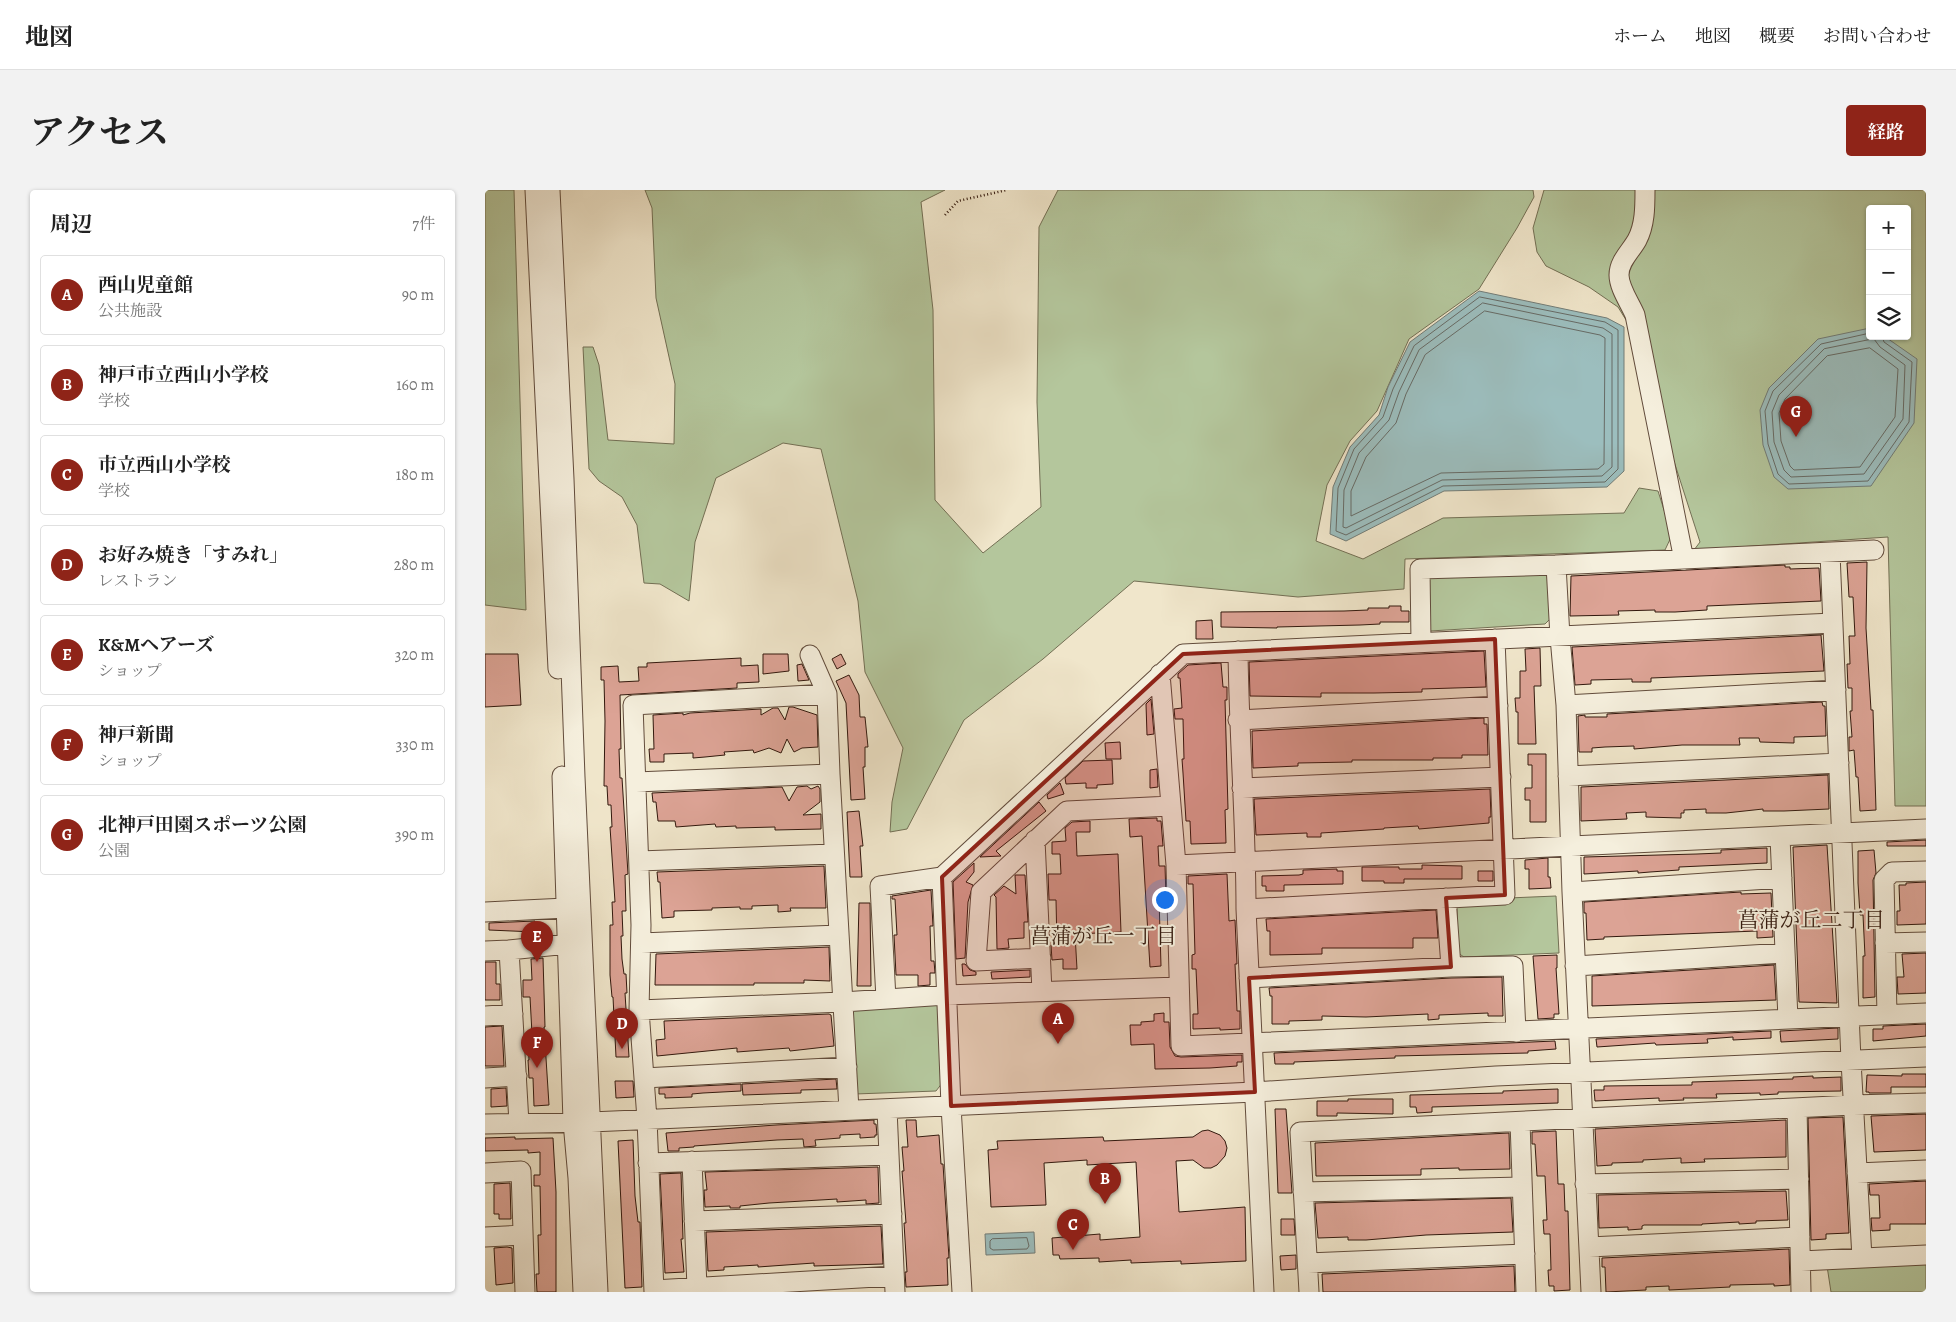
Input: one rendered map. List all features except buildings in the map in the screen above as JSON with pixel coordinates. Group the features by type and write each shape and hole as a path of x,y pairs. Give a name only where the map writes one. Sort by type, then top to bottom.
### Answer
{"street":[{"path":"535,190 544,353 567,944 598,1292"},
{"path":"550,190 564,478 575,777 582,1122 578,1178 583,1292"},
{"path":"1645,190 1642,226 1637,241 1621,264 1619,275 1635,315 1684,560"},
{"path":"1421,642 1420,569 1830,554 1874,550"},
{"path":"1830,554 1849,1017 1862,1258"},
{"path":"1556,565 1566,705 1575,966 1591,1292"},
{"path":"886,999 880,886 943,877 1183,654 1833,623"},
{"path":"1246,909 1505,894 1495,639"},
{"path":"1238,650 1238,720 1246,862 1246,909 1264,1292"},
{"path":"810,655 827,694 849,1110"},
{"path":"1160,674 1176,865 1181,1046 1926,1013"},
{"path":"1566,705 1836,690"},
{"path":"827,694 633,705 641,943 639,1010 647,1119 654,1291 697,1288 895,1284 887,1108"},
{"path":"1238,720 1498,706"},
{"path":"1568,776 1839,763"},
{"path":"636,782 830,774"},
{"path":"1242,788 1501,777"},
{"path":"1041,958 976,962 981,892 1067,811 1171,806"},
{"path":"1176,865 1926,829"},
{"path":"1780,836 1788,1020"},
{"path":"1035,840 1042,992"},
{"path":"639,861 835,854"},
{"path":"1887,1015 1884,880 1891,872 1926,870"},
{"path":"943,877 951,1106 962,1292"},
{"path":"1572,892 1782,878"},
{"path":"1446,898 1451,967"},
{"path":"485,912 566,908"},
{"path":"641,943 839,935"},
{"path":"1885,944 1926,942"},
{"path":"485,951 567,944"},
{"path":"509,950 519,1123"},
{"path":"1575,966 1785,953"},
{"path":"1249,978 1451,967 1513,966 1517,1032"},
{"path":"639,1010 843,1002 946,995 1179,987"},
{"path":"485,1016 513,1014"},
{"path":"485,1124 582,1122 1255,1092 1496,1076 1926,1057"},
{"path":"644,1078 847,1067"},
{"path":"485,1078 517,1076"},
{"path":"1309,1292 1300,1132 1926,1103"},
{"path":"1797,1108 1801,1292"},
{"path":"1520,1122 1526,1292"},
{"path":"649,1163 889,1155"},
{"path":"692,1161 697,1288"},
{"path":"1857,1173 1926,1170"},
{"path":"485,1173 521,1171 525,1292"},
{"path":"1585,1184 1799,1179"},
{"path":"1303,1192 1522,1187"},
{"path":"694,1221 892,1214"},
{"path":"485,1236 523,1235"},
{"path":"1589,1247 1800,1237"},
{"path":"1307,1263 1525,1254"},
{"path":"1801,1261 1926,1255"}],"path":[{"path":"945,215 957,201 1007,190"}],"highlighted area":[{"path":"1495,639 1505,895 1446,898 1451,967 1249,978 1255,1092 951,1106 942,877 1183,654"}],"green space":[{"path":"485,190 514,190 526,610 485,605"},
{"path":"645,190 945,190 921,202 933,310 935,500 983,553 1041,507 1037,402 1039,227 1058,190 1533,190 1534,197 1479,289 1409,339 1377,411 1350,441 1327,485 1316,541 1363,559 1443,518 1624,513 1639,488 1658,491 1672,535 1665,550 1405,559 1404,589 1298,597 1134,581 1043,659 964,720 907,829 890,832 892,802 903,748 865,672 858,601 821,449 783,443 716,478 695,542 689,601 660,584 644,583 637,525 622,497 599,481 589,469 583,347 593,347 599,365 608,440 674,444 675,384 656,298 652,208"},
{"path":"1544,190 1926,190 1926,806 1895,806 1888,537 1694,550 1700,542 1631,328 1618,307 1589,287 1546,266 1537,252 1533,228"},
{"path":"1551,570 1551,618 1545,624 1430,631 1424,578"},
{"path":"1556,896 1559,953 1464,957 1458,953 1457,908 1461,900"},
{"path":"939,1001 943,1082 936,1091 855,1094 850,1010"},
{"path":"1926,1261 1926,1292 1831,1292 1827,1266"}],"water":[{"path":"1479,291 1607,318 1624,327 1624,471 1607,487 1444,491 1346,541 1330,534 1333,487 1350,447 1379,415 1388,387 1410,342"},
{"path":"1866,329 1866,340 1890,340 1917,359 1914,423 1871,486 1788,489 1774,477 1763,445 1760,410 1769,388 1818,339"},
{"path":"1034,1232 1035,1253 986,1255 985,1234"}],"place":[{"name":"北神戸田園スポーツ公園","path":"1796,437"},
{"name":"K&Mヘアーズ","path":"537,962"},
{"name":"西山児童館","path":"1058,1044"},
{"name":"お好み焼き「すみれ」","path":"622,1049"},
{"name":"神戸新聞","path":"537,1068"},
{"name":"神戸市立西山小学校","path":"1105,1204"},
{"name":"市立西山小学校","path":"1073,1250"}],"district":[{"name":"菖蒲が丘二丁目","path":"1811,920"},
{"name":"菖蒲が丘一丁目","path":"1103,936"}]}
